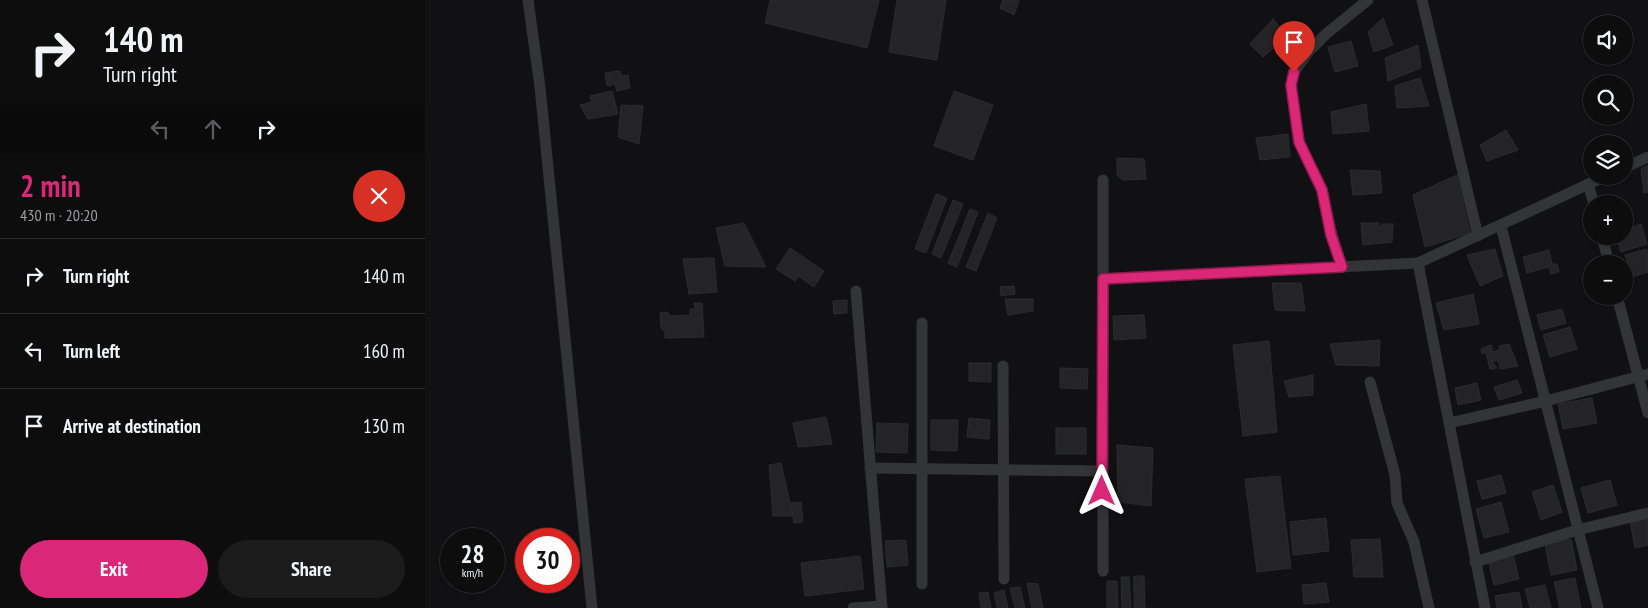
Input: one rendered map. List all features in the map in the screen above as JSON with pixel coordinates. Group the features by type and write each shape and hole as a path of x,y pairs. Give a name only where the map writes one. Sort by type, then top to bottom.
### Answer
{"street":[{"path":"528,0 540,87 592,608"},
{"path":"1342,267 1331,235 1322,190 1299,142 1291,85 1294,72 1309,51 1326,34 1369,0"},
{"path":"1422,0 1478,236"},
{"path":"1633,164 1648,157"},
{"path":"1103,180 1103,571"},
{"path":"1103,279 1418,263 1587,185"},
{"path":"1501,226 1598,608"},
{"path":"1418,263 1485,608"},
{"path":"853,608 882,607 856,291"},
{"path":"1620,305 1643,376 1648,413"},
{"path":"922,323 922,584"},
{"path":"1003,366 1004,579"},
{"path":"1449,423 1546,402 1643,376"},
{"path":"1370,382 1395,475 1397,503 1414,542 1429,608"},
{"path":"870,468 1102,471"},
{"path":"1475,562 1577,530 1648,513"}],"building":[{"path":"770,0 879,0 867,48 765,23"},
{"path":"897,0 946,0 937,60 889,52"},
{"path":"1003,0 1019,1 1014,15 1000,8"},
{"path":"1383,18 1393,45 1374,52 1368,32"},
{"path":"1273,19 1287,36 1263,57 1250,44"},
{"path":"1351,41 1358,66 1335,72 1328,47"},
{"path":"1418,45 1421,68 1388,81 1385,58"},
{"path":"620,71 621,76 628,75 630,88 617,91 615,84 607,86 605,73"},
{"path":"1420,78 1429,106 1397,108 1395,86"},
{"path":"612,91 618,114 588,119 580,105 592,102 590,96"},
{"path":"954,91 993,105 973,160 934,146"},
{"path":"1366,104 1369,131 1333,134 1331,112"},
{"path":"621,105 643,106 639,144 618,137"},
{"path":"1506,130 1518,150 1487,161 1480,145"},
{"path":"1288,134 1290,157 1260,160 1256,138"},
{"path":"1117,158 1144,159 1146,179 1123,180 1117,175"},
{"path":"1648,165 1648,192 1644,193 1641,169"},
{"path":"1350,170 1380,171 1382,193 1353,195"},
{"path":"1457,175 1470,233 1425,247 1413,195"},
{"path":"936,194 947,198 926,253 915,249"},
{"path":"953,200 963,204 941,258 932,254"},
{"path":"970,209 978,212 957,267 948,263"},
{"path":"988,213 997,218 976,271 966,267"},
{"path":"744,223 766,267 725,266 716,228"},
{"path":"1361,223 1379,223 1379,227 1382,227 1382,224 1393,224 1392,242 1363,245"},
{"path":"1641,224 1647,244 1621,252 1619,245 1633,245 1633,227"},
{"path":"790,248 824,271 814,287 798,276 795,281 776,269"},
{"path":"1495,249 1503,276 1480,286 1467,255"},
{"path":"1647,249 1648,272 1633,277 1633,255 1625,255"},
{"path":"1549,250 1552,264 1557,264 1559,272 1551,274 1549,267 1527,273 1523,257"},
{"path":"714,258 717,292 689,294 683,259"},
{"path":"1272,283 1301,283 1305,311 1275,310"},
{"path":"1014,286 1015,294 1001,296 1000,287"},
{"path":"1473,294 1479,324 1444,330 1436,303"},
{"path":"1005,299 1033,299 1033,311 1008,315"},
{"path":"847,300 847,313 834,314 833,301"},
{"path":"694,303 702,303 704,337 665,338 665,332 661,328 660,313 668,312 669,316 690,315 690,309 695,309"},
{"path":"1562,309 1566,323 1541,330 1537,315"},
{"path":"1144,315 1146,338 1114,340 1113,316"},
{"path":"1570,327 1577,349 1550,357 1543,335"},
{"path":"1380,340 1379,366 1336,365 1330,344"},
{"path":"1269,341 1277,432 1243,436 1233,345"},
{"path":"1509,344 1518,366 1500,369 1498,360 1492,361 1497,368 1490,369 1486,353 1482,353 1481,349 1491,345 1493,352 1499,350 1500,346"},
{"path":"969,363 991,363 991,382 969,381"},
{"path":"1060,368 1088,369 1087,389 1060,388"},
{"path":"1313,375 1313,395 1289,397 1284,381"},
{"path":"1517,380 1522,393 1499,400 1494,387"},
{"path":"1477,383 1481,400 1458,405 1455,388"},
{"path":"1592,398 1597,423 1563,429 1558,404"},
{"path":"826,417 832,444 798,447 793,423"},
{"path":"969,418 990,420 989,439 967,437"},
{"path":"931,420 958,420 957,451 931,450"},
{"path":"877,423 908,424 907,453 876,452"},
{"path":"1056,428 1086,428 1086,454 1056,454"},
{"path":"1117,445 1153,448 1151,506 1118,502"},
{"path":"781,463 793,516 773,516 769,465"},
{"path":"1501,475 1506,493 1482,499 1477,481"},
{"path":"1280,476 1291,568 1257,572 1245,479"},
{"path":"1610,480 1617,505 1588,513 1581,488"},
{"path":"1553,485 1562,512 1541,520 1532,492"},
{"path":"801,502 803,522 794,523 791,503"},
{"path":"1501,502 1509,532 1484,538 1476,509"},
{"path":"1648,517 1648,545 1635,548 1630,521"},
{"path":"1326,518 1329,551 1293,555 1290,522"},
{"path":"1380,539 1383,577 1354,577 1351,540"},
{"path":"1571,539 1577,570 1551,575 1545,544"},
{"path":"906,540 908,565 887,567 885,541"},
{"path":"1513,554 1519,579 1494,585 1488,559"},
{"path":"860,556 864,589 805,596 801,563"},
{"path":"1134,576 1144,576 1145,608 1134,608"},
{"path":"1121,577 1129,577 1131,608 1122,608"},
{"path":"1575,578 1581,608 1560,608 1554,582"},
{"path":"1107,581 1117,581 1118,608 1107,608"},
{"path":"1027,583 1038,584 1043,608 1032,608"},
{"path":"1326,583 1329,602 1304,604 1302,585"},
{"path":"1545,585 1551,608 1530,608 1525,589"},
{"path":"1020,587 1025,608 1015,608 1010,588"},
{"path":"1004,590 1008,608 997,608 994,593"},
{"path":"988,592 991,608 981,608 979,593"},
{"path":"1519,592 1522,608 1497,608 1495,596"}],"route":[{"path":"1102,491 1103,279 1342,267 1331,235 1322,190 1299,142 1291,85 1294,72"}]}
